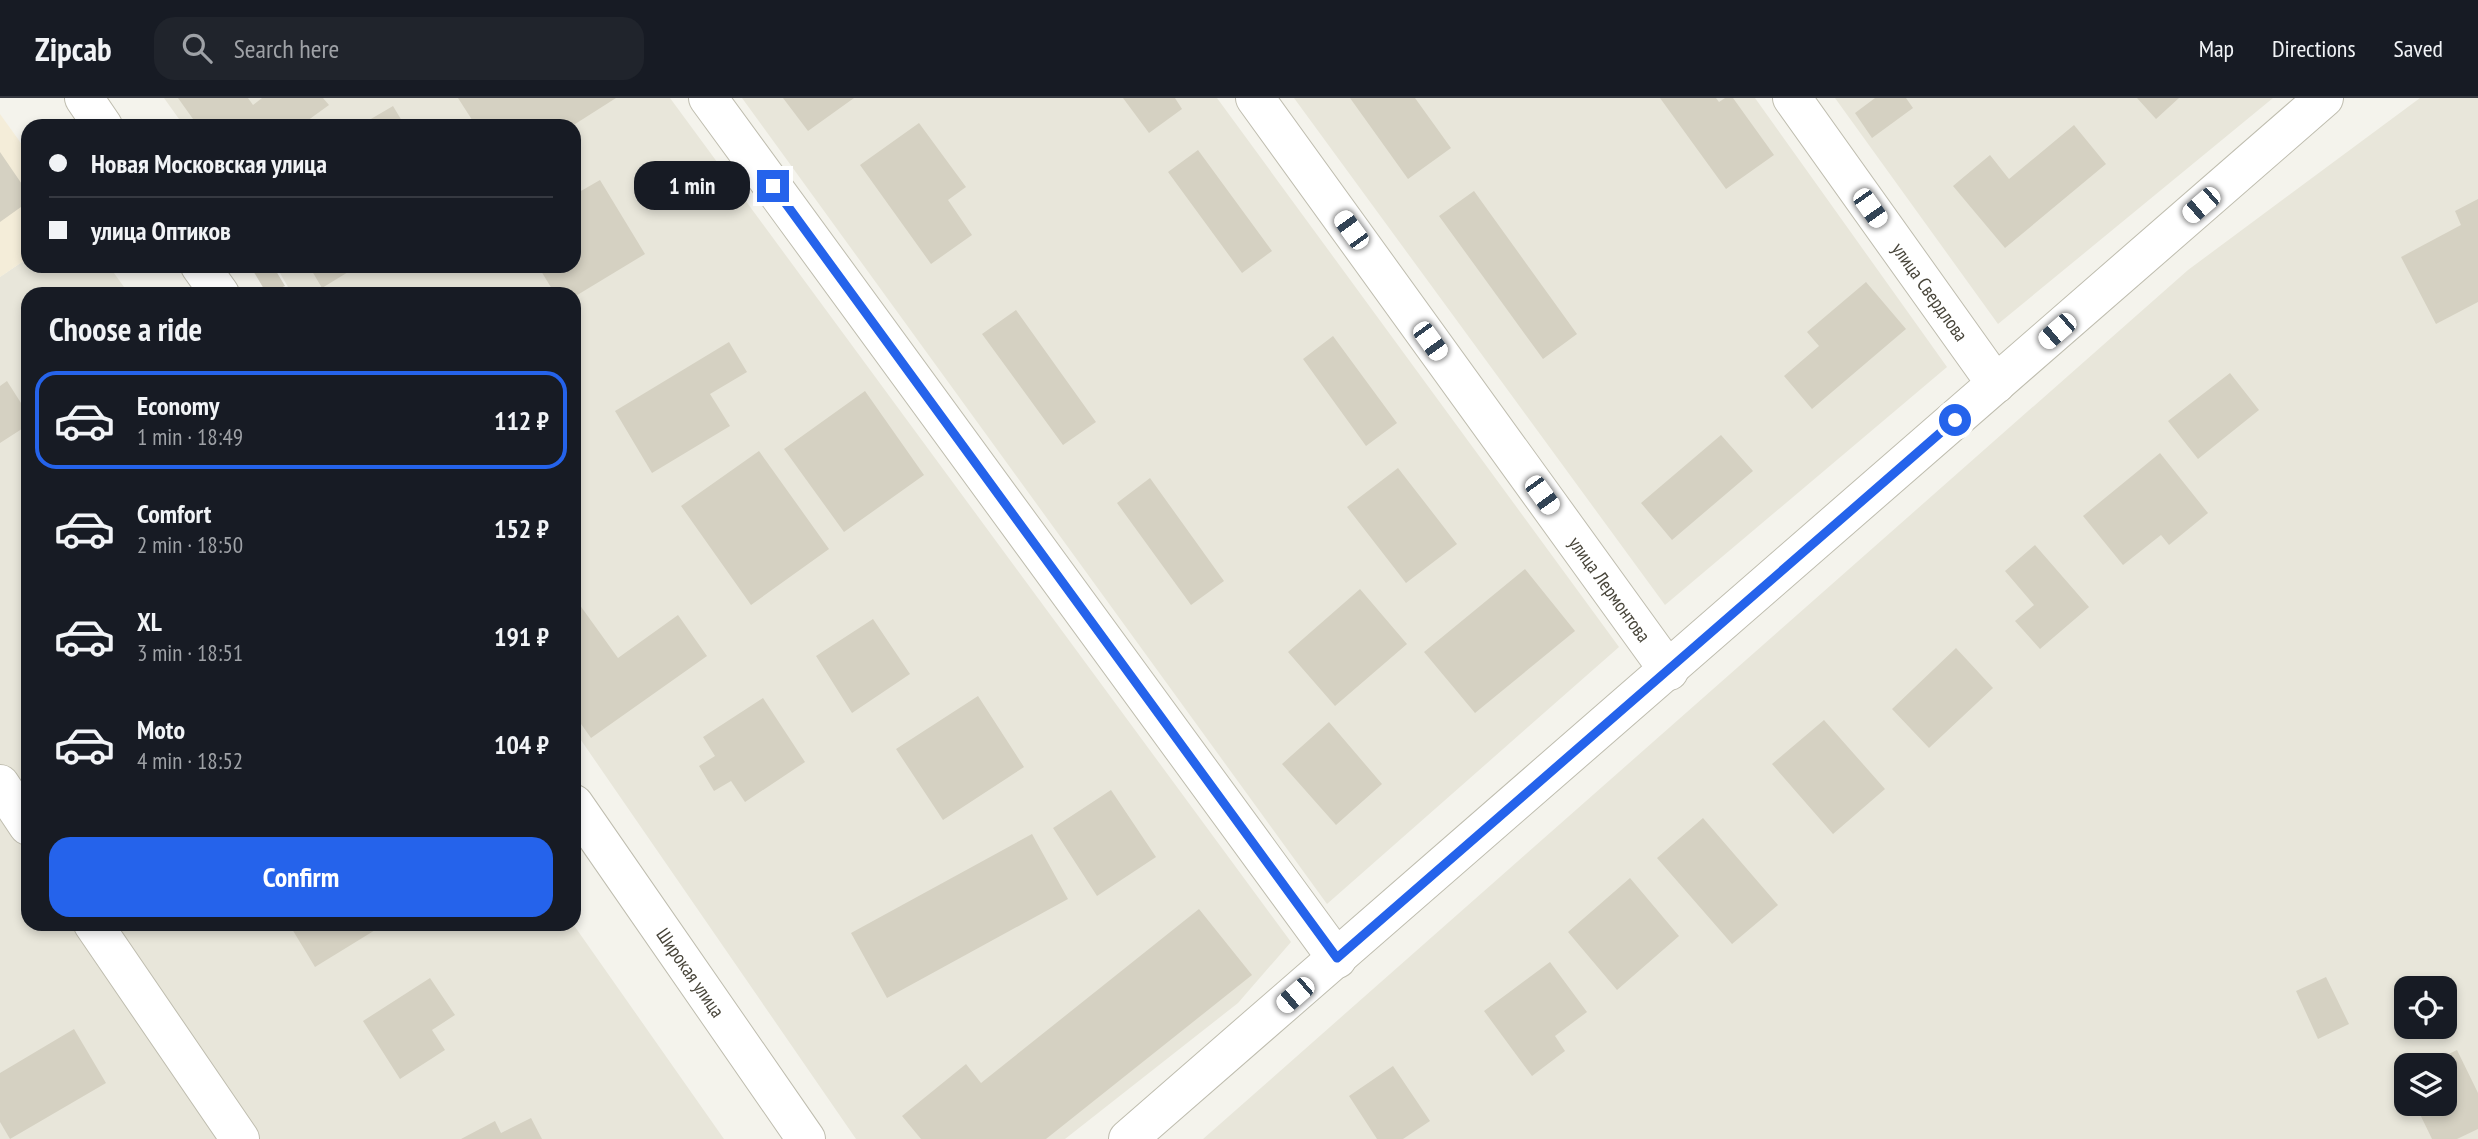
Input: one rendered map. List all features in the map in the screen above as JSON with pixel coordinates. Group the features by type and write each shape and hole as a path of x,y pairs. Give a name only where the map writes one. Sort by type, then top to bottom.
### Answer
{"street":[{"path":"83,98 98,119"},
{"path":"708,98 1337,958"},
{"name":"улица Лермонтова","path":"1255,98 1669,671"},
{"name":"улица Свердлова","path":"1792,98 1996,384"},
{"path":"1128,1139 1669,671 2324,98"},
{"path":"0,784 21,816"},
{"name":"Широкая улица","path":"581,814 806,1139"},
{"path":"97,931 222,1134"}],"shaded area":[{"path":"164,98 670,98 1291,942 1238,1003 1065,1139 856,1139 581,740 581,287 288,287 280,273 581,273 581,119 179,119"},
{"path":"742,98 1217,98 1619,647 1327,904"},
{"path":"1294,98 1755,98 1947,367 1665,605"},
{"path":"1835,98 2273,98 1998,324"},
{"path":"2420,98 2478,98 2478,1139 1203,1139 2188,270"},
{"path":"0,114 21,143 21,263 0,277"},
{"path":"21,263 21,273 114,273 124,287 21,287 21,931 578,931 724,1139 0,1139 0,277"}],"building":[{"path":"178,98 248,98 253,105 262,98 323,98 329,105 310,119 193,119"},
{"path":"458,98 616,98 581,120 472,119"},
{"path":"783,98 854,98 808,131"},
{"path":"1123,98 1175,98 1182,109 1149,133"},
{"path":"1350,98 1415,98 1451,148 1408,179"},
{"path":"1660,98 1716,98 1719,102 1725,98 1733,98 1774,155 1726,189"},
{"path":"1875,98 1906,98 1913,108 1872,138 1855,113"},
{"path":"2137,98 2179,98 2156,119"},
{"path":"393,106 401,119 371,119"},
{"path":"919,123 966,187 948,200 972,235 931,264 860,165"},
{"path":"2074,125 2106,164 2005,248 1953,186 1990,155 2009,179"},
{"path":"1198,150 1272,251 1242,273 1168,172"},
{"path":"0,152 21,183 21,207 0,222"},
{"path":"600,180 645,254 581,293 581,287 551,287 542,273 581,273 581,191"},
{"path":"1474,191 1577,334 1543,359 1439,216"},
{"path":"2478,199 2478,302 2436,324 2401,257 2461,225 2455,211"},
{"path":"254,273 277,273 285,286 283,287 263,287"},
{"path":"313,273 347,273 324,287"},
{"path":"1866,282 1906,329 1812,409 1784,376 1819,346 1807,332"},
{"path":"1016,310 1096,422 1063,445 982,334"},
{"path":"1333,336 1397,423 1366,446 1303,359"},
{"path":"729,342 747,372 710,394 730,426 652,473 615,411"},
{"path":"2230,373 2259,410 2198,459 2168,421"},
{"path":"7,381 21,403 21,430 0,443 0,386"},
{"path":"865,391 924,475 844,532 784,449"},
{"path":"1721,435 1753,471 1672,540 1641,503"},
{"path":"759,451 829,549 751,605 681,506"},
{"path":"2160,453 2208,513 2169,545 2161,535 2123,565 2083,516"},
{"path":"1398,468 1457,544 1406,583 1347,507"},
{"path":"1150,478 1224,581 1191,605 1117,503"},
{"path":"2035,545 2089,607 2040,649 2015,621 2034,605 2005,571"},
{"path":"1525,569 1575,631 1475,713 1424,652"},
{"path":"1360,589 1407,644 1335,706 1288,652"},
{"path":"581,607 618,658 678,615 707,656 591,738 581,724"},
{"path":"873,619 910,674 852,713 816,656"},
{"path":"1956,648 1993,688 1929,748 1892,709"},
{"path":"978,696 1024,767 943,820 896,749"},
{"path":"763,698 805,762 745,802 731,781 714,791 699,766 715,756 703,737"},
{"path":"1824,720 1885,789 1833,834 1772,764"},
{"path":"1329,722 1382,784 1336,825 1282,764"},
{"path":"1111,790 1156,857 1097,896 1053,828"},
{"path":"1703,818 1778,905 1732,944 1657,858"},
{"path":"1032,834 1068,899 887,998 851,933"},
{"path":"1630,878 1679,936 1617,990 1568,932"},
{"path":"1199,909 1252,975 1046,1139 921,1139 902,1116 966,1064 981,1083"},
{"path":"293,931 374,931 315,967"},
{"path":"1550,962 1587,1012 1555,1036 1565,1051 1532,1076 1484,1011"},
{"path":"2326,977 2349,1024 2318,1039 2296,991"},
{"path":"430,978 455,1015 432,1030 445,1050 400,1079 363,1021"},
{"path":"74,1029 106,1083 10,1139 0,1122 0,1073"},
{"path":"2457,1050 2478,1093 2478,1129 2457,1139 2432,1139 2421,1116 2457,1116 2457,1053 2451,1053"},
{"path":"1393,1066 1430,1121 1403,1139 1377,1139 1349,1096"},
{"path":"531,1118 542,1139 461,1139 495,1121 501,1133"}],"route":[{"path":"773,186 1337,958 1955,420"}]}
